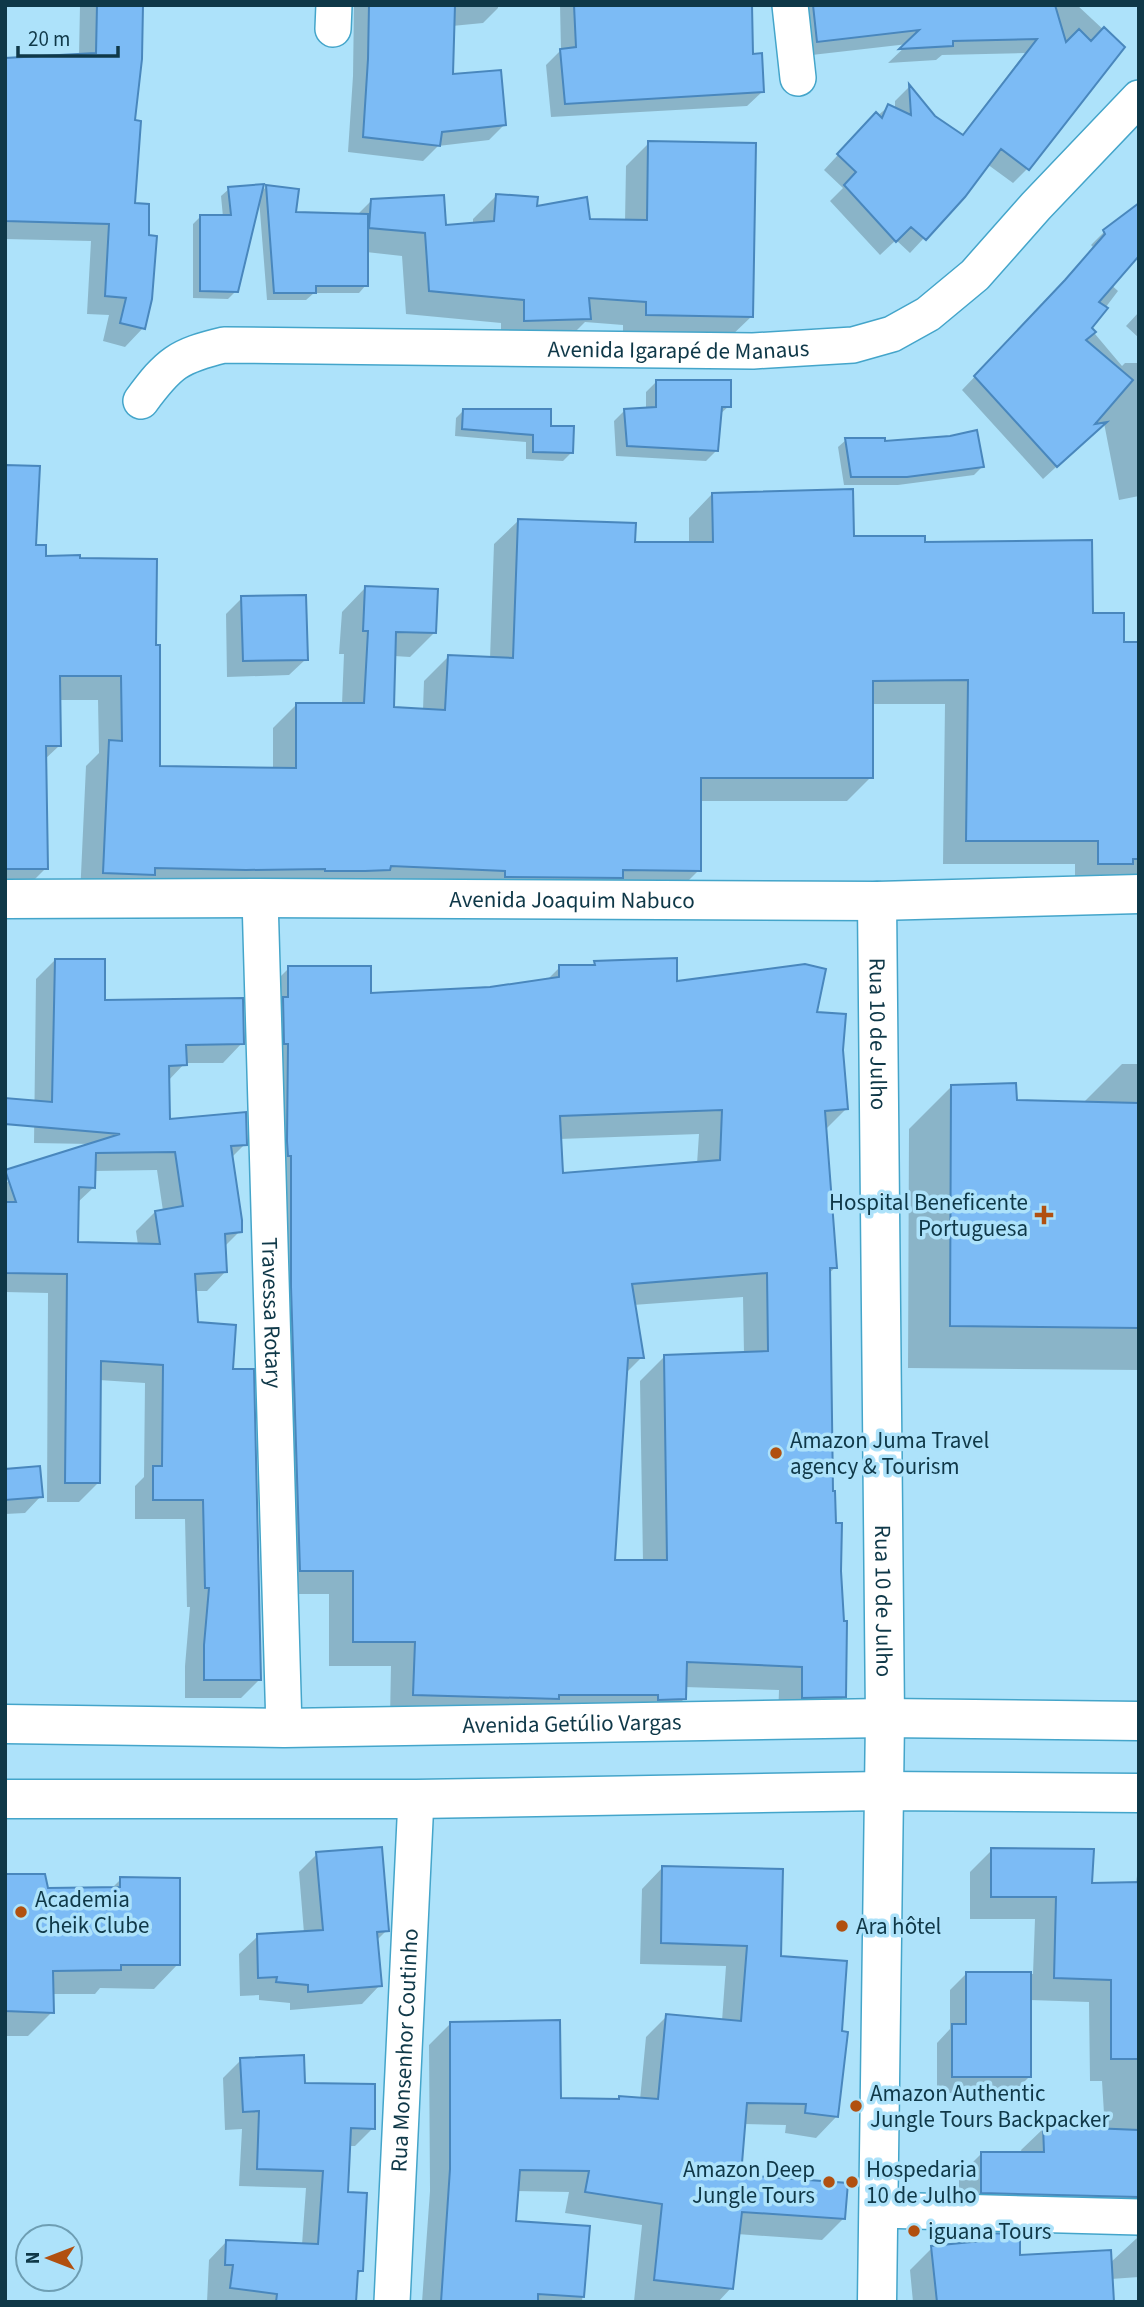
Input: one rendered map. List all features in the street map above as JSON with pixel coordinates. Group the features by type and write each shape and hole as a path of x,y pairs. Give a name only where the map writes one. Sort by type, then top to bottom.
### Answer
{"main road":[{"name":"Avenida Joaquim Nabuco","path":"5,899 877,901 1139,894"},
{"name":"Rua 10 de Julho","path":"877,901 885,1718 877,2302"},
{"name":"Avenida Getúlio Vargas","path":"5,1724 284,1728 885,1718 1139,1721"},
{"path":"5,1799 416,1799 882,1791 1139,1793"}],"street":[{"path":"790,5 798,78"},
{"name":"Avenida Igarapé de Manaus","path":"141,401 165,369 178,360 223,345 753,351 853,345 892,334 928,314 975,275 1139,98"},
{"name":"Travessa Rotary","path":"260,898 284,1728"},
{"name":"Rua Monsenhor Coutinho","path":"392,2302 416,1799"},
{"path":"880,2210 1139,2217"}],"building":[{"path":"97,5 143,5 142,59 135,120 141,121 135,203 149,204 149,235 157,236 152,299 145,329 120,323 126,298 105,296 109,224 5,221 5,58 96,53"},
{"path":"369,5 455,5 453,74 501,70 506,125 442,132 440,146 363,137"},
{"path":"574,5 752,5 753,54 762,53 764,92 565,104 560,49 576,47"},
{"path":"813,5 1055,5 1066,42 1079,29 1091,41 1104,27 1125,47 1029,170 1001,149 965,197 926,240 911,227 896,242 844,185 856,172 837,154 876,112 882,118 888,104 911,115 909,84 935,116 963,135 1037,39 953,41 953,46 899,49 919,30 817,42"},
{"path":"648,141 756,143 753,317 646,315 646,302 589,298 591,319 524,321 524,300 429,291 425,233 369,228 371,199 444,195 446,225 494,221 496,194 538,197 537,206 587,197 590,219 647,220"},
{"path":"264,184 238,292 200,291 200,215 231,215 228,187"},
{"path":"266,185 299,189 296,212 368,214 368,286 316,286 316,293 274,293"},
{"path":"1139,203 1139,256 1099,302 1108,308 1092,328 1096,332 1086,340 1133,380 1095,424 1107,422 1057,467 974,376 1065,280 1105,234 1103,230"},
{"path":"656,380 731,380 731,407 722,407 718,451 627,446 624,409 656,407"},
{"path":"463,409 551,409 551,426 574,426 573,453 533,452 533,435 462,429"},
{"path":"977,430 984,467 907,477 851,477 845,438 885,438 885,441 950,436"},
{"path":"5,465 40,466 36,545 46,545 46,556 157,559 156,645 160,645 160,766 296,768 296,703 364,703 368,631 363,631 365,586 438,589 436,633 396,632 394,707 445,710 448,655 513,658 518,519 636,523 635,542 713,542 712,493 853,489 854,536 925,536 925,542 1092,540 1093,613 1124,613 1124,642 1139,642 1139,859 1133,859 1133,864 1098,864 1098,841 966,841 968,680 873,681 873,778 701,778 701,871 623,870 623,878 505,877 505,871 391,866 390,870 365,871 155,868 155,875 103,873 109,740 122,741 121,676 60,676 61,746 46,746 48,869 5,869"},
{"path":"306,595 308,660 243,661 241,596"},
{"path":"677,958 677,981 805,964 826,969 817,1012 846,1014 843,1050 848,1109 825,1111 837,1268 830,1268 833,1491 836,1523 842,1523 841,1571 844,1621 847,1621 846,1697 802,1698 802,1667 687,1662 686,1699 658,1700 658,1695 559,1695 559,1699 413,1695 415,1642 353,1642 353,1571 300,1571 291,1287 291,1156 288,1156 287,1141 288,1044 284,1044 283,997 288,997 288,966 371,966 371,993 490,987 559,977 559,965 595,965 594,961","holes":["722,1110 720,1160 563,1173 560,1116","767,1273 768,1351 664,1355 667,1560 615,1560 628,1358 644,1358 632,1284"]},
{"path":"55,959 105,959 105,1000 243,998 244,1044 186,1045 187,1065 169,1066 170,1119 246,1112 247,1145 231,1146 242,1232 225,1234 227,1272 195,1274 198,1322 236,1325 233,1369 254,1369 261,1680 204,1680 209,1588 205,1588 203,1500 153,1500 153,1466 162,1466 163,1365 101,1361 100,1483 65,1483 67,1274 5,1273 5,1202 16,1202 5,1170 120,1134 5,1124 5,1098 52,1102","holes":["175,1152 183,1206 155,1211 160,1244 78,1242 79,1187 95,1188 96,1153"]},
{"name":"Hospital Beneficente Portuguesa","path":"1016,1083 1017,1100 1139,1103 1139,1328 950,1326 951,1085"},
{"path":"40,1466 43,1497 5,1500 5,1469"},
{"path":"382,1847 389,1931 377,1932 382,1986 308,1992 308,1985 276,1982 277,1977 258,1978 257,1934 323,1930 316,1852"},
{"path":"991,1848 1094,1849 1092,1883 1139,1882 1139,2059 1111,2059 1111,1980 1054,1978 1056,1897 991,1897"},
{"path":"662,1866 783,1869 781,1956 847,1961 842,2031 848,2032 838,2117 805,2113 806,2104 747,2103 741,2175 848,2183 845,2219 742,2212 733,2289 654,2280 662,2204 585,2192 589,2171 520,2170 516,2221 590,2226 584,2297 538,2294 538,2302 441,2302 450,2169 450,2022 560,2020 561,2098 619,2099 619,2096 658,2099 666,2014 741,2021 747,1946 661,1943"},
{"path":"5,1874 45,1874 48,1888 120,1887 120,1877 180,1878 180,1965 121,1965 121,1970 53,1971 54,2013 5,2011"},
{"path":"966,1972 1031,1972 1031,2077 952,2077 952,2024 966,2024"},
{"path":"304,2055 305,2083 375,2084 375,2129 351,2128 348,2192 367,2193 363,2271 358,2271 356,2302 276,2302 277,2294 230,2288 233,2265 225,2265 226,2240 318,2244 323,2171 257,2169 259,2111 243,2112 240,2058"},
{"path":"1043,2126 1139,2130 1139,2197 981,2193 981,2152 1044,2152"},
{"path":"981,2233 1020,2234 1020,2255 1111,2250 1114,2302 937,2302 931,2246 981,2241"}],"place":[{"name":"Hospital Beneficente Portuguesa","path":"1044,1215"},
{"name":"Amazon Juma Travel agency & Tourism","path":"776,1453"},
{"name":"Academia Cheik Clube","path":"21,1912"},
{"name":"Ara hôtel","path":"842,1926"},
{"name":"Amazon Authentic Jungle Tours Backpacker","path":"856,2106"},
{"name":"Amazon Deep Jungle Tours","path":"829,2182"},
{"name":"Hospedaria 10 de Julho","path":"852,2182"},
{"name":"iguana Tours","path":"914,2231"}]}
